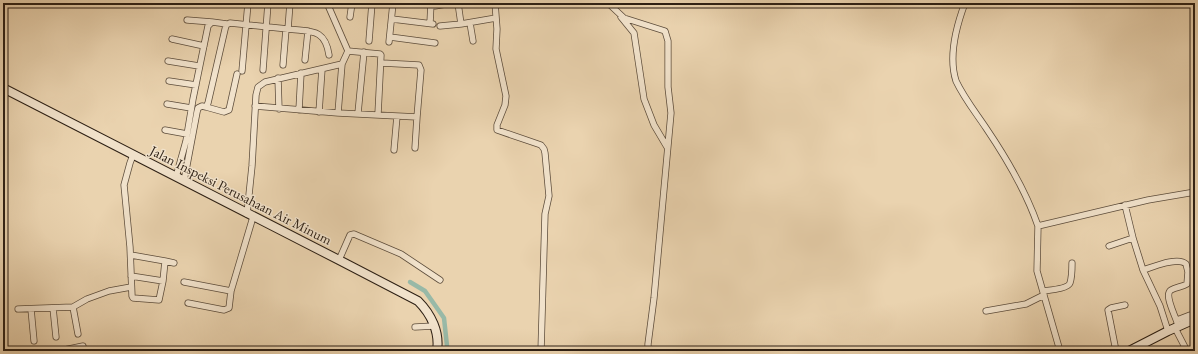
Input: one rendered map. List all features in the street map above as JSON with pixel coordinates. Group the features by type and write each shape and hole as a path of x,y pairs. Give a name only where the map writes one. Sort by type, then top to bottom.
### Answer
{"street":[{"path":"242,71 248,3"},
{"path":"263,70 268,3"},
{"path":"283,65 290,3"},
{"path":"327,3 348,51 342,64 338,113"},
{"path":"350,17 352,3"},
{"path":"369,41 372,3"},
{"path":"393,3 390,40 435,43"},
{"path":"392,19 432,24 433,4 452,3"},
{"path":"458,3 461,24"},
{"path":"495,3 496,50 506,96 505,105 496,125 497,130 541,145 545,153 549,196 545,214 541,351"},
{"path":"608,3 621,16 634,33 644,99 654,125 668,148"},
{"path":"965,3 960,15 952,54 953,72 956,81 998,146 1031,206 1038,226 1036,265 1038,276 1060,351"},
{"path":"621,16 628,20 659,28 665,31 668,36 668,87 671,113 648,351"},
{"path":"440,26 470,23 496,18"},
{"path":"187,20 317,32 322,37 328,48 329,55"},
{"path":"176,177 181,163 208,26 212,22"},
{"path":"470,23 473,41"},
{"path":"206,107 210,97 225,27 227,24"},
{"path":"305,60 308,31"},
{"path":"172,39 204,46"},
{"path":"348,51 380,54 382,57 378,114"},
{"path":"358,113 364,52"},
{"path":"168,61 200,66"},
{"path":"382,63 420,65 421,70 415,148"},
{"path":"188,303 224,310 229,308 250,215 255,106 258,87 265,82 278,78 342,64"},
{"path":"319,112 322,68"},
{"path":"298,110 301,73"},
{"path":"184,181 198,108 202,106 224,112 229,110 237,74"},
{"path":"278,78 279,109"},
{"path":"169,81 196,85"},
{"name":"Jalan Inspeksi Perusahaan Air Minum","path":"3,88 418,302 426,309 432,318 437,336 436,351"},
{"path":"167,104 191,108"},
{"path":"255,106 319,112 417,117"},
{"path":"394,150 397,116"},
{"path":"164,130 187,134"},
{"path":"133,155 124,185 131,255 131,287 133,298 158,300 160,298 165,261"},
{"path":"1038,226 1126,205 1195,192"},
{"path":"1126,205 1133,238 1144,270 1160,306 1174,326 1187,351"},
{"path":"339,260 350,235 354,234 401,254 440,280"},
{"path":"1109,246 1133,238"},
{"path":"131,255 174,263"},
{"path":"1144,270 1172,262 1180,261 1186,264 1188,272 1187,284 1172,290 1169,292 1168,296 1174,326"},
{"path":"986,311 1026,304 1039,299 1044,293 1064,288 1071,282 1072,263"},
{"path":"1188,272 1195,272"},
{"path":"131,276 163,281"},
{"path":"184,282 232,291"},
{"path":"18,309 73,307 87,299 109,291 131,287"},
{"path":"1116,351 1108,310 1125,305"},
{"path":"73,307 78,334"},
{"path":"53,308 56,338"},
{"path":"31,309 34,341"},
{"path":"1129,351 1192,317"},
{"path":"415,327 434,326"},
{"path":"59,351 83,346"}],"waterway":[{"path":"3,272 5,302 3,304"},
{"path":"410,282 425,291 444,318 447,351"}]}
